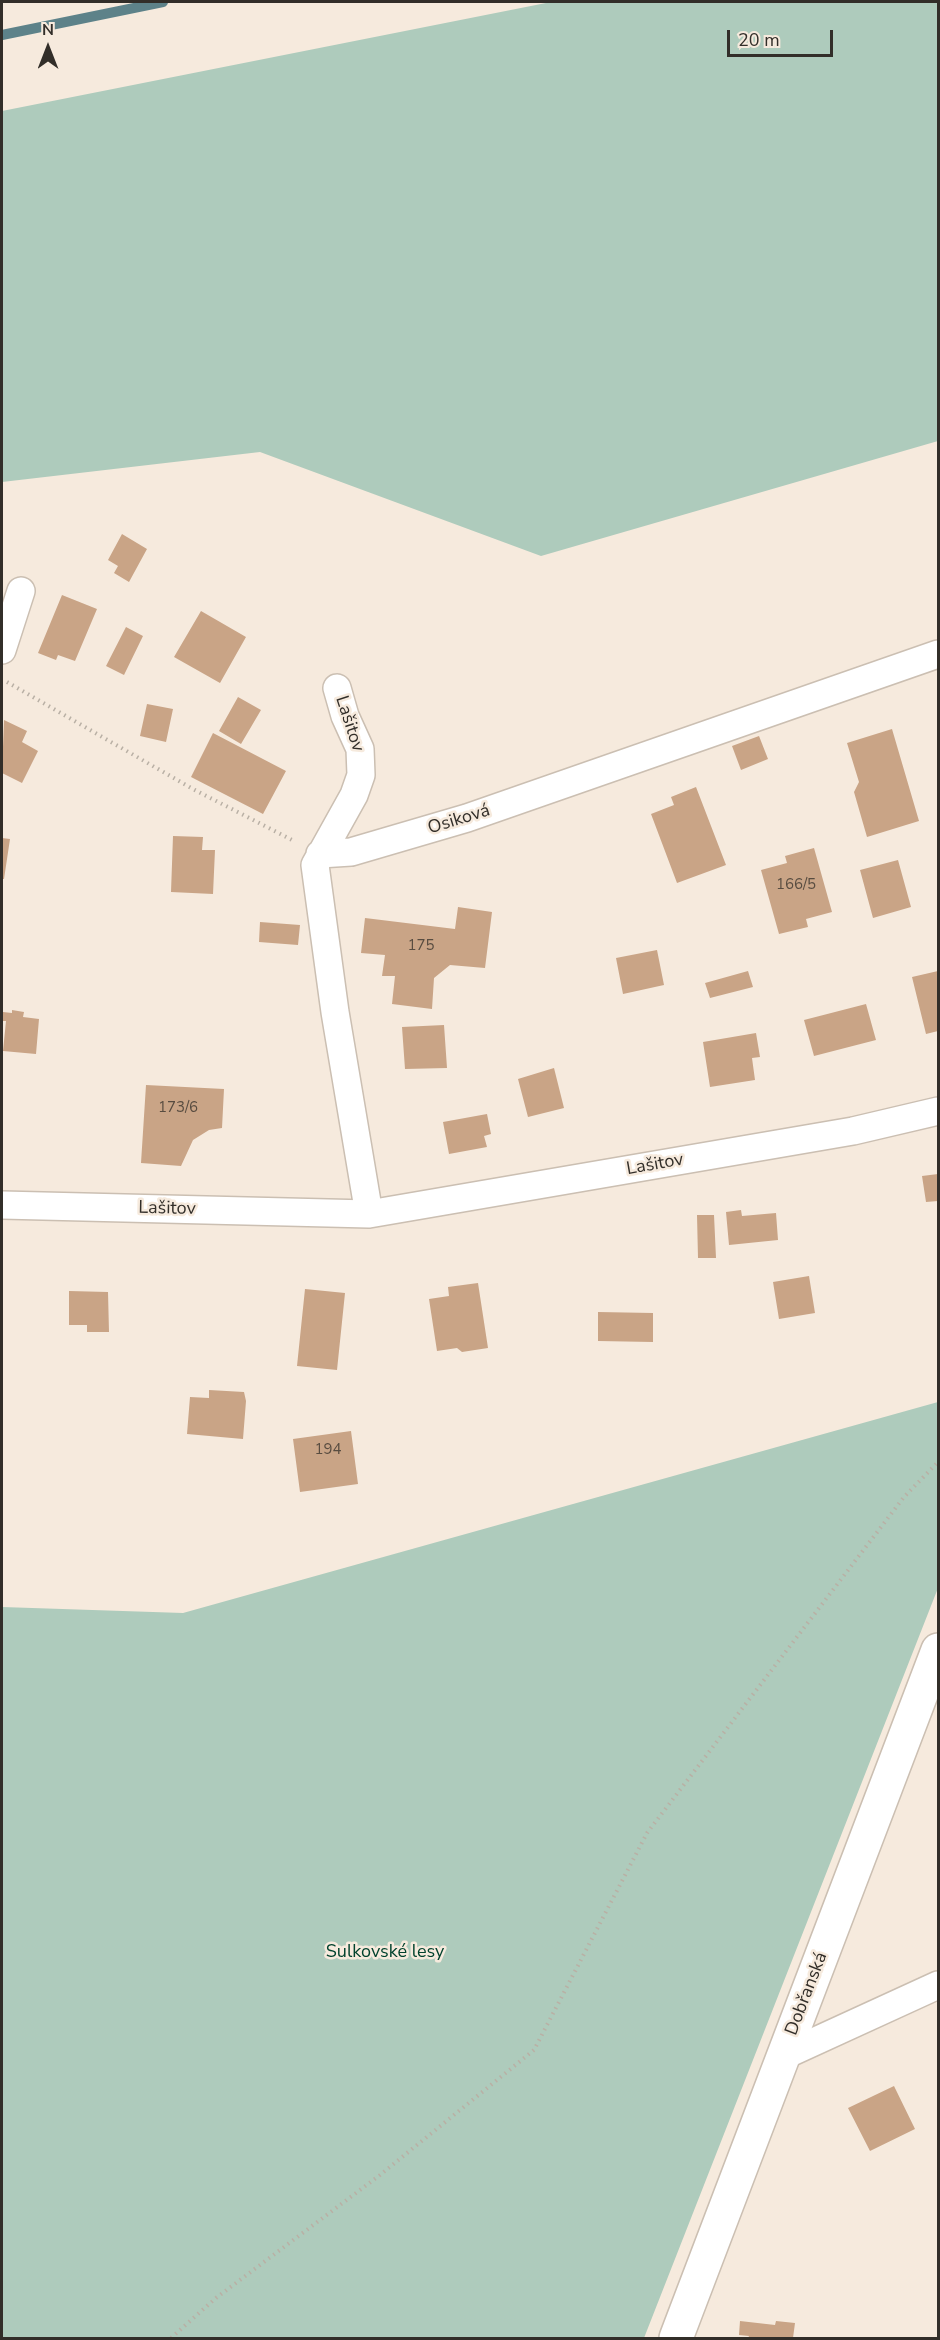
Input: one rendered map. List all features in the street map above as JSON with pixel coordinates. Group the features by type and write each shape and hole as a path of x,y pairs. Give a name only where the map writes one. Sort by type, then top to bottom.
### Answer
{"street":[{"path":"2,650 21,591"},
{"name":"Osiková","path":"320,855 351,852 467,818 939,654"},
{"name":"Lašitov","path":"337,688 345,716 360,749 361,775 354,795 315,865 334,1001 369,1214"},
{"name":"Lašitov","path":"2,1205 369,1214 853,1131 939,1111"},
{"name":"Dobřanská","path":"676,2338 939,1650"},
{"path":"783,2056 939,1985"}],"path":[{"path":"2,678 191,788 320,855"},
{"path":"171,2338 216,2298 380,2175 534,2050 647,1833 904,1497 939,1462"}],"green space":[{"path":"551,2 938,2 938,441 541,556 260,452 2,482 2,111"},
{"name":"Sulkovské lesy","path":"938,1402 938,1588 644,2338 2,2338 2,1607 183,1613"}],"building":[{"path":"122,534 147,549 129,582 114,573 118,566 108,560"},
{"path":"62,595 97,609 75,661 58,655 56,660 38,653"},
{"path":"201,611 246,637 220,683 174,657"},
{"path":"126,627 143,636 124,675 106,666"},
{"path":"238,697 261,710 241,744 219,731"},
{"path":"147,704 173,709 166,742 140,736"},
{"path":"4,720 27,731 22,742 38,751 22,783 2,773"},
{"path":"892,729 919,821 867,837 854,792 859,782 847,743"},
{"path":"213,733 286,771 263,814 191,777"},
{"path":"759,736 768,759 741,770 732,746"},
{"path":"696,787 726,865 677,883 651,814 674,805 671,797"},
{"path":"173,836 203,837 202,850 215,850 213,894 171,892"},
{"path":"2,838 10,839 4,879 2,879"},
{"path":"814,848 832,912 806,919 808,927 779,934 761,870 787,863 785,856"},
{"path":"898,860 911,907 873,918 860,870"},
{"path":"458,907 492,912 485,968 450,965 434,978 432,1009 392,1004 395,976 382,976 385,955 361,953 365,918 455,929"},
{"path":"260,922 300,925 298,945 259,942"},
{"path":"657,950 664,985 623,994 616,958"},
{"path":"748,971 753,987 710,998 705,983"},
{"path":"938,971 938,1031 926,1034 912,977"},
{"path":"866,1004 876,1040 814,1056 804,1020"},
{"path":"12,1010 24,1012 23,1017 39,1019 36,1054 3,1051 6,1021 2,1021 3,1012 12,1013"},
{"path":"444,1025 447,1068 405,1069 402,1027"},
{"path":"756,1033 760,1057 752,1058 755,1080 710,1087 703,1042"},
{"path":"554,1068 564,1108 528,1117 518,1079"},
{"path":"146,1085 224,1089 222,1128 209,1130 193,1140 181,1166 141,1163"},
{"path":"487,1114 491,1134 484,1136 487,1147 449,1154 443,1122"},
{"path":"938,1174 938,1201 926,1202 922,1176"},
{"path":"741,1210 742,1216 776,1213 778,1240 729,1245 726,1212"},
{"path":"697,1215 714,1215 716,1258 698,1258"},
{"path":"809,1276 815,1313 779,1319 773,1282"},
{"path":"478,1283 488,1348 462,1352 457,1348 437,1351 429,1299 449,1296 448,1287"},
{"path":"305,1289 345,1293 337,1370 297,1366"},
{"path":"69,1291 108,1292 109,1332 87,1332 87,1325 69,1325"},
{"path":"598,1312 653,1313 653,1342 598,1341"},
{"path":"209,1390 244,1392 246,1401 243,1439 187,1434 190,1397 209,1398"},
{"path":"351,1431 358,1484 300,1492 293,1439"},
{"path":"894,2086 915,2129 870,2151 848,2108"},
{"path":"740,2321 775,2325 776,2321 795,2323 793,2338 748,2338 749,2336 739,2335"}],"waterway":[{"path":"2,35 163,2"}]}
